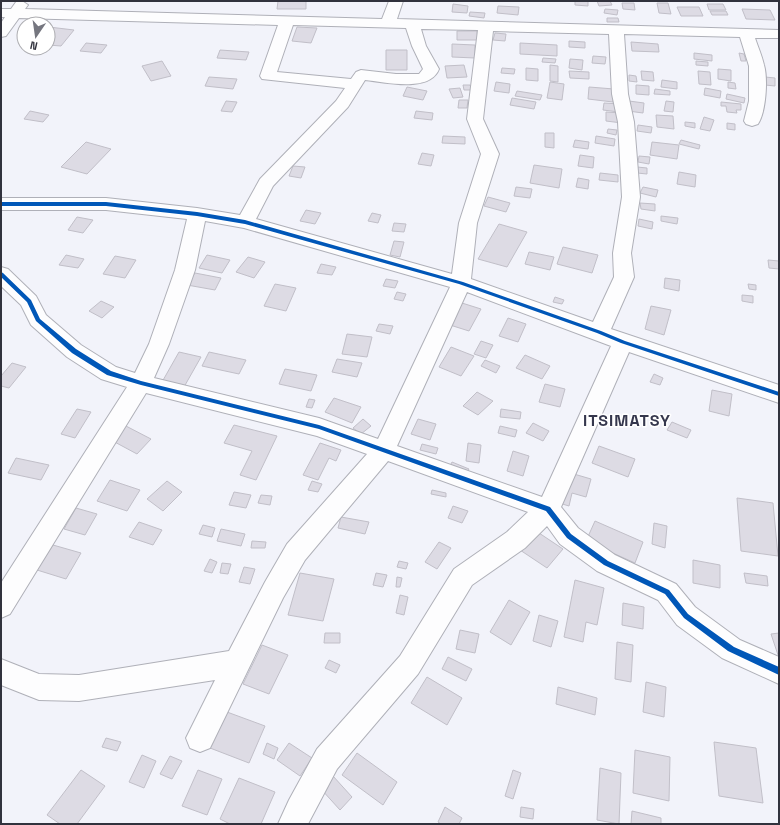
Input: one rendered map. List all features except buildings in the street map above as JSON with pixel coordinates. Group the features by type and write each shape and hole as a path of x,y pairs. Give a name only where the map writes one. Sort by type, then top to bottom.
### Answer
{"street":[{"path":"1,33 24,1"},
{"path":"388,23 396,1"},
{"path":"1,13 779,34"},
{"path":"287,20 268,76 355,84"},
{"path":"245,222 266,183 342,104 361,75 409,79 421,78 428,75 431,69 419,46 412,24"},
{"path":"200,738 274,590 296,552 384,450 462,283 468,223 490,154 488,144 475,119 486,26"},
{"path":"599,332 624,277 622,253 631,197 631,178 626,122 620,94 616,29"},
{"path":"746,33 757,66 757,100 752,121"},
{"path":"1,204 106,204 197,214 245,222 462,283 623,342 779,394"},
{"path":"1,606 140,383 159,344 185,270 197,214"},
{"path":"1,274 28,301 38,320 74,351 109,373 140,383 320,427 548,509 569,536 606,563 667,592 686,616 731,649 779,671"},
{"path":"293,824 327,759 409,665 463,577 516,540 548,509 558,492 623,342"},
{"path":"1,672 39,687 79,688 238,663"}],"cycle path":[{"path":"1,204 106,204 197,214 245,222 461,283 623,342 779,394"},
{"path":"1,274 29,301 38,320 74,351 109,373 141,383 319,427 548,509 569,536 606,563 667,592 686,616 731,649 779,671"}],"district":[{"name":"ITSIMATSY","path":"627,420"}]}
